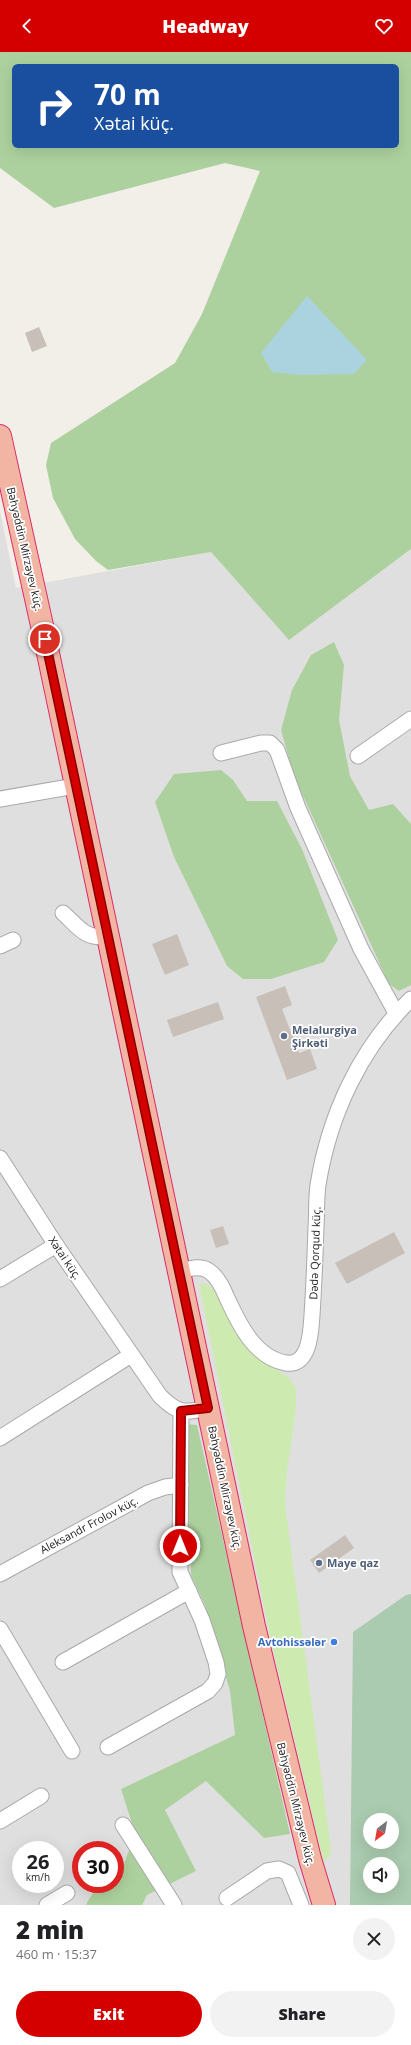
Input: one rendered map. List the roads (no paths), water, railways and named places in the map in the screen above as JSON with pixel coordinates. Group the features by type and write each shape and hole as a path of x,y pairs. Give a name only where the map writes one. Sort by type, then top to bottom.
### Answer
{"highway":[{"name":"Bəhyəddin Mirzəyev küç.","path":"0,436 5,486 45,639 107,938 280,1739 310,1859 324,1905"}],"street":[{"path":"358,756 411,719"},
{"path":"221,753 261,743 270,744 277,750 298,808 360,949 396,1013"},
{"path":"0,799 75,786"},
{"path":"64,913 86,934 94,938 107,938"},
{"name":"Dədə Qorqud küç.","path":"179,1271 202,1267 210,1271 220,1282 246,1334 258,1348 271,1358 289,1364 297,1361 304,1354 310,1336 318,1187 325,1148 343,1098 368,1050 396,1013 411,999"},
{"name":"Xətai küç.","path":"0,1158 56,1245 131,1356 160,1396 171,1406 181,1411"},
{"path":"0,1279 56,1245"},
{"path":"0,1438 131,1356"},
{"path":"108,1747 208,1691 215,1683 218,1674 216,1662 202,1620 180,1572 181,1411 208,1408"},
{"name":"Aleksandr Frolov küç.","path":"0,1574 148,1493 165,1487 181,1485"},
{"path":"63,1662 188,1591"},
{"path":"0,1630 72,1751"},
{"path":"0,1821 41,1796"},
{"path":"123,1825 174,1905"},
{"path":"227,1898 267,1871 279,1869 288,1873 301,1905"},
{"path":"46,1905 67,1893"}],"water":[{"path":"307,296 367,360 354,374 300,375 272,372 261,353"}],"place":[{"name":"Melalurgiya Şirkəti","path":"284,1036"},
{"name":"Maye qaz","path":"319,1563"},
{"name":"Avtohissələr","path":"334,1642"}]}
